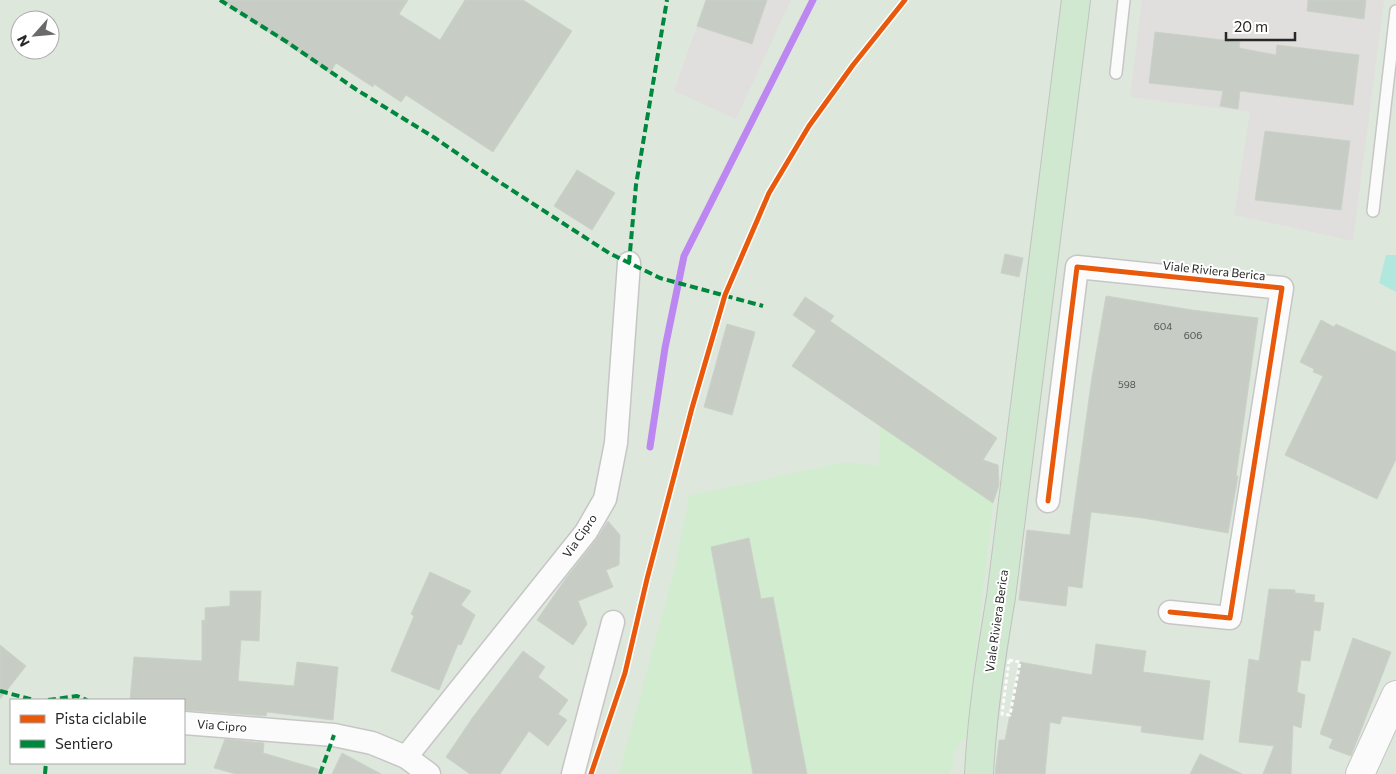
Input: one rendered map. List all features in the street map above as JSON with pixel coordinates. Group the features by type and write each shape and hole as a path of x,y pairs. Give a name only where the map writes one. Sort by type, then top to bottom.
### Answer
{"main road":[{"name":"Viale Riviera Berica","path":"979,774 988,678 1001,597 1076,0"}],"street":[{"name":"Viale Riviera Berica","path":"1042,261 1282,288 1230,618 1170,612"},
{"name":"Via Cipro","path":"406,757 586,532 605,499 616,443 630,263"},
{"path":"1048,501 1077,266"},
{"path":"573,774 613,622"},
{"path":"1360,774 1390,714 1396,695"},
{"name":"Via Cipro","path":"185,723 334,735 372,743 406,757 429,774"}],"lane":[{"path":"1116,73 1124,0"},
{"path":"1373,212 1396,11"}],"shaded area":[{"path":"706,0 791,0 736,119 674,91"},
{"path":"1142,0 1384,0 1353,241 1234,215 1250,112 1130,97"},
{"path":"1386,255 1396,255 1396,292 1379,283"},
{"path":"880,426 993,503 966,739 961,741 954,753 953,767 949,774 619,774 675,568 689,496 845,462 879,466"}],"building":[{"path":"221,0 408,0 399,14 440,40 465,0 523,0 572,31 493,152 406,95 401,102 374,84 373,87 336,63 330,73"},
{"path":"706,0 767,0 752,44 697,26"},
{"path":"1308,0 1366,0 1364,19 1307,11"},
{"path":"1155,32 1240,42 1239,48 1276,55 1277,45 1359,55 1353,105 1240,91 1238,109 1220,106 1223,91 1149,83"},
{"path":"1265,131 1350,141 1341,210 1255,200"},
{"path":"577,170 615,193 592,230 554,206"},
{"path":"1005,254 1023,258 1019,277 1001,273"},
{"path":"1106,296 1192,310 1258,318 1236,476 1238,476 1228,533 1143,518 1091,512 1082,588 1068,586 1066,606 1019,600 1027,530 1070,535 1092,377"},
{"path":"805,297 834,316 830,321 997,438 983,460 998,465 999,485 993,503 792,366 816,331 793,315"},
{"path":"1321,320 1334,327 1336,324 1396,352 1396,459 1377,499 1285,455 1323,376 1313,372 1314,369 1300,362"},
{"path":"727,324 755,332 732,415 704,407"},
{"path":"608,521 620,535 619,565 606,570 613,587 578,601 587,624 573,645 537,620"},
{"path":"749,538 761,599 773,597 807,774 753,774 711,547"},
{"path":"430,572 471,591 461,605 475,615 461,645 458,644 439,690 391,671 414,616 411,614"},
{"path":"1269,589 1295,590 1295,593 1315,595 1314,602 1324,603 1320,631 1314,630 1310,661 1301,660 1297,692 1305,695 1301,728 1293,725 1291,774 1263,774 1274,746 1239,742 1249,659 1259,661"},
{"path":"230,591 261,591 259,641 241,640 238,681 294,686 297,662 338,667 333,720 267,712 266,716 185,710 185,699 130,699 134,657 202,661 202,620 205,621 205,608 230,606"},
{"path":"1353,638 1391,652 1351,756 1329,748 1333,739 1320,734"},
{"path":"1096,644 1146,651 1143,672 1210,681 1203,740 1141,732 1142,726 1062,716 1060,724 1050,722 1045,774 995,774 999,740 1005,740 1020,662 1092,675"},
{"path":"0,645 26,666 0,699"},
{"path":"523,651 545,667 538,677 568,700 558,714 567,720 548,746 529,731 500,774 470,774 446,757 473,717"},
{"path":"225,739 264,743 263,753 318,769 317,774 236,774 214,768"},
{"path":"342,753 381,774 332,774"},
{"path":"1200,754 1242,774 1190,774"}],"waterway":[{"path":"650,447 665,348 684,256 813,0"}],"marked path":[{"path":"220,0 287,42 357,90 435,138 609,253 660,278 763,306"},
{"path":"629,263 636,185 667,0"},
{"path":"0,691 30,699"},
{"path":"55,699 77,696 84,699"},
{"path":"320,774 334,735"},
{"path":"45,774 46,764"}],"cycle path":[{"path":"591,774 625,673 647,579 692,408 725,295 769,193 809,126 853,65 905,0"},
{"path":"1048,501 1077,267 1282,288 1230,618 1170,612"}]}
